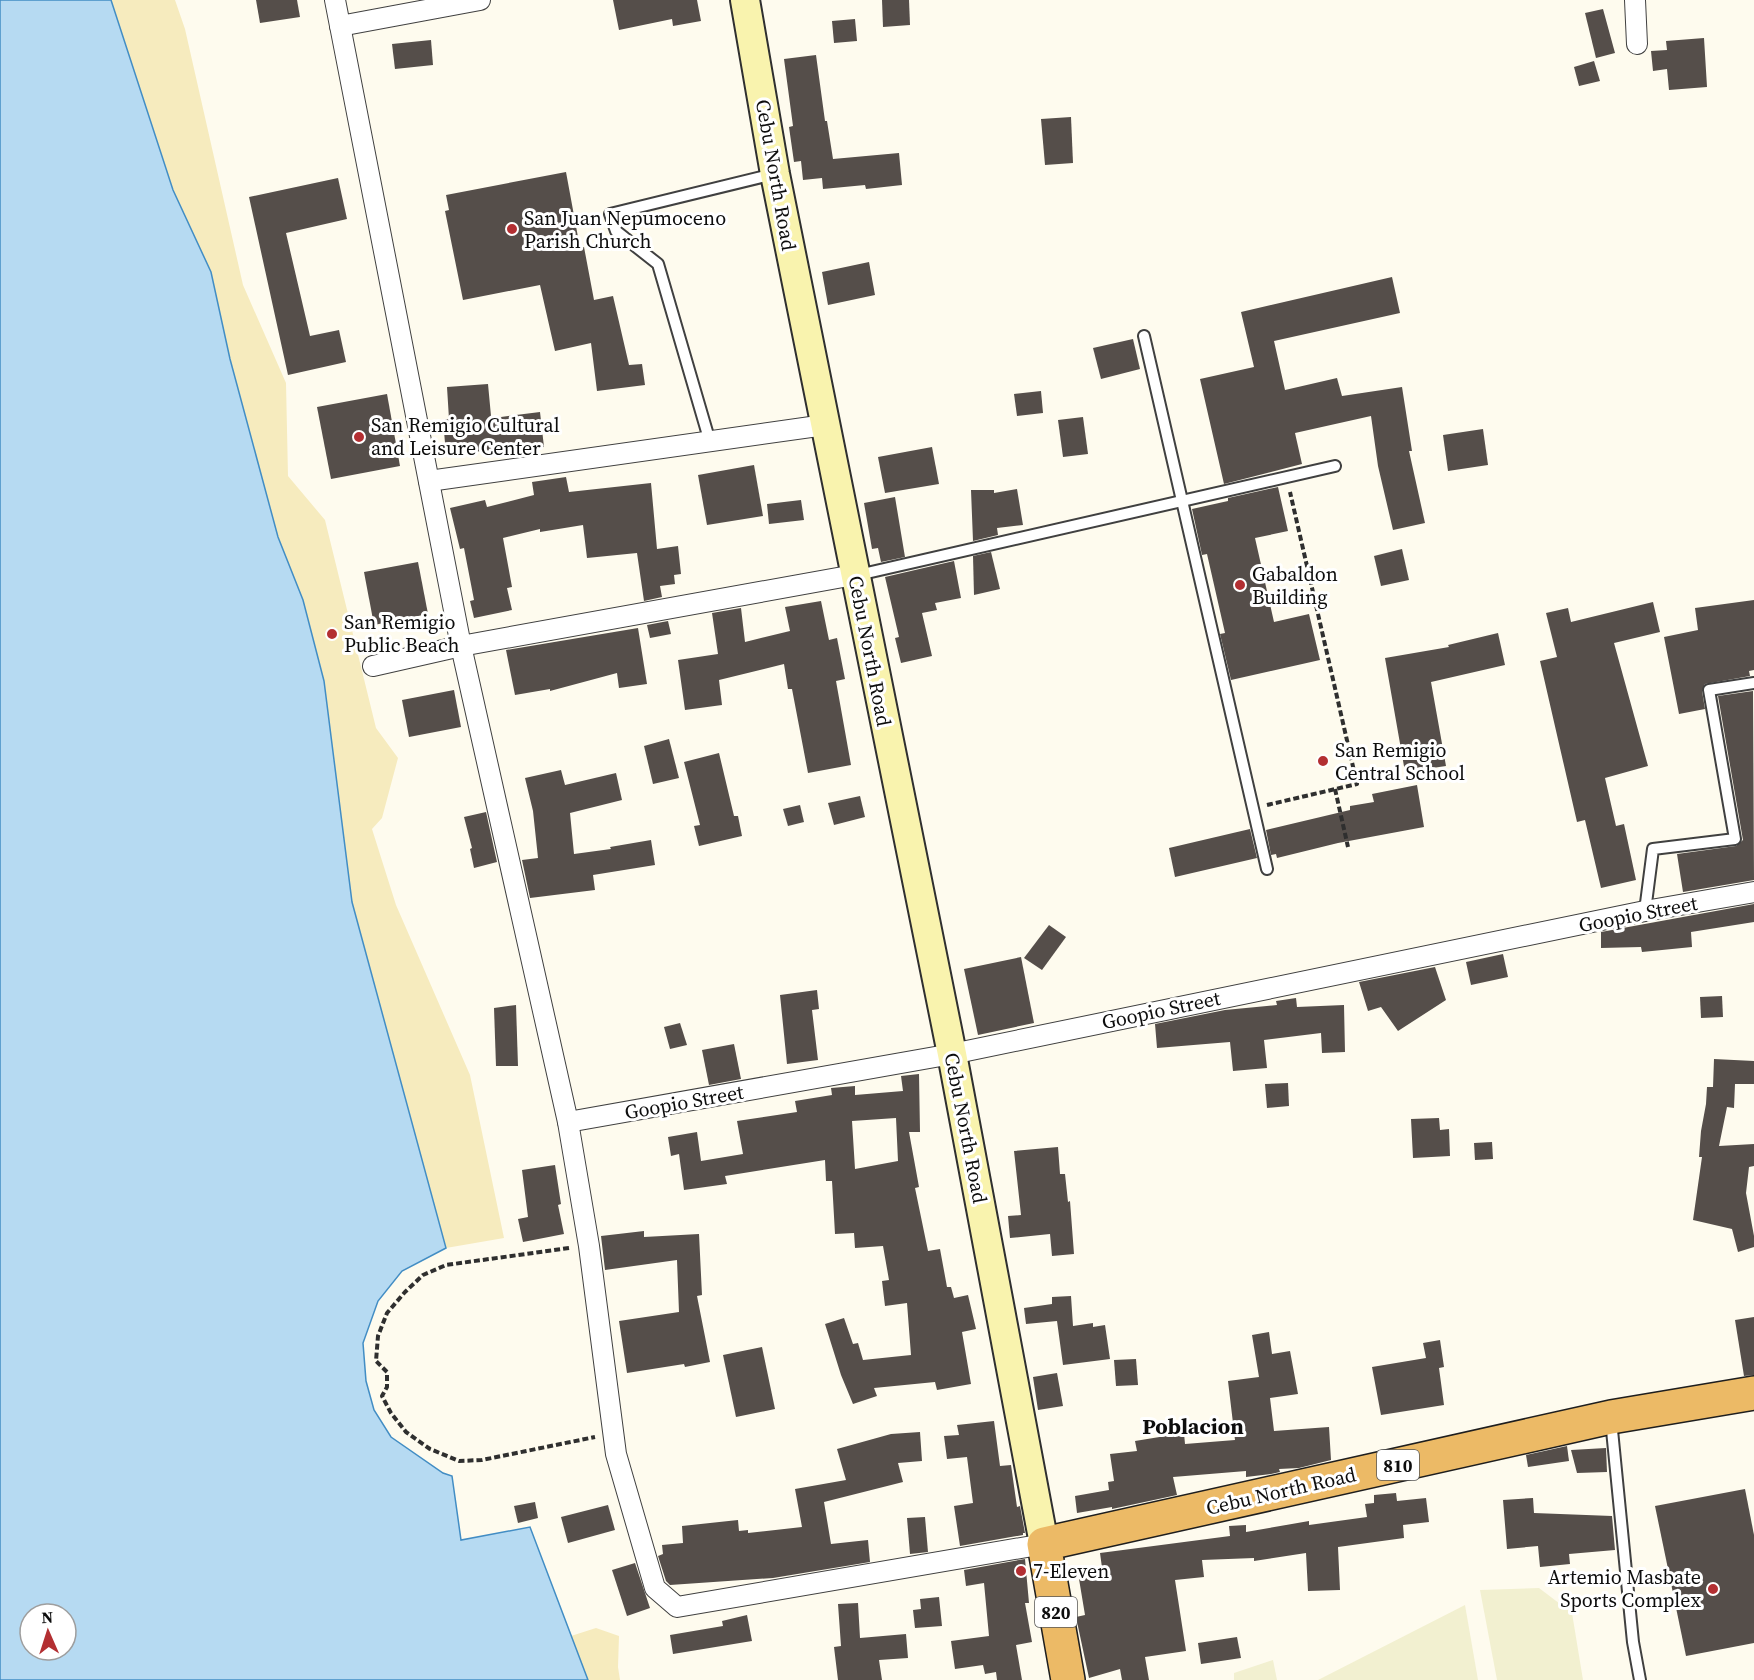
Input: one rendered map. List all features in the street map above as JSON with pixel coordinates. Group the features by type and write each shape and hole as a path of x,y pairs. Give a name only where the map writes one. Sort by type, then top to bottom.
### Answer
{"highway":[{"name":"Cebu North Road","path":"1044,1544 1611,1417 1754,1393"},
{"name":"820","path":"1044,1544 1068,1680"}],"main road":[{"name":"Cebu North Road","path":"745,0 775,174 952,1054 1044,1544"}],"street":[{"path":"335,0 461,646 568,1122 589,1246 616,1454 655,1588 676,1607 1044,1544"},
{"path":"340,26 480,0"},
{"path":"1635,0 1636,44"},
{"path":"429,481 825,425"},
{"path":"373,666 461,646 854,575"},
{"name":"Goopio Street","path":"568,1122 952,1054 1645,911 1754,892"}],"lane":[{"path":"710,442 658,264 616,231 610,214 775,174"},
{"path":"1144,336 1267,869"},
{"path":"854,575 1335,466"},
{"path":"1645,911 1653,849 1735,839 1709,690 1754,683"},
{"path":"1611,1417 1633,1642 1640,1680"}],"path":[{"path":"1253,808 1357,784 1287,477"},
{"path":"1335,789 1348,847"},
{"path":"589,1246 446,1265 423,1275 387,1313 378,1336 376,1361 387,1372 387,1387 382,1396 391,1413 406,1432 430,1449 459,1461 482,1460 613,1434"}],"shaded area":[{"path":"1539,1588 1572,1613 1583,1680 1497,1680 1480,1590"},
{"path":"1465,1605 1478,1680 1318,1680"},
{"path":"1273,1660 1277,1680 1234,1680 1234,1673"}],"sand":[{"name":"San Remigio Public Beach","path":"111,0 175,0 185,29 243,285 286,383 288,476 325,520 376,728 398,758 382,818 372,829 396,905 470,1075 504,1238 446,1248 352,902 324,681 303,600 278,537 230,359 211,272 173,190"},
{"path":"596,1628 619,1636 620,1680 588,1680 571,1636"}],"water":[{"path":"0,0 111,0 173,190 211,272 230,359 278,537 303,600 324,681 352,902 446,1248 402,1271 378,1301 363,1343 366,1381 374,1410 391,1437 443,1473 452,1476 461,1540 530,1527 588,1680 0,1680"}],"building":[{"path":"256,0 297,0 300,17 260,23"},
{"path":"613,0 697,0 701,21 673,26 672,19 619,30"},
{"path":"882,0 909,0 910,25 883,27"},
{"path":"1603,9 1615,53 1596,58 1585,13"},
{"path":"855,19 857,41 834,43 832,21"},
{"path":"1704,38 1707,87 1669,90 1667,69 1653,71 1651,51 1667,50 1666,41"},
{"path":"431,40 433,65 395,69 392,44"},
{"path":"816,55 833,159 899,153 902,185 866,189 865,185 823,189 822,178 803,180 801,161 794,162 789,127 793,126 784,59"},
{"path":"1594,61 1600,81 1579,86 1574,67"},
{"path":"1071,117 1073,163 1045,165 1041,119"},
{"name":"San Juan Nepumoceno Parish Church","path":"566,172 580,248 584,247 594,300 613,296 629,365 642,364 645,385 597,391 591,343 555,351 540,285 463,300 445,211 449,210 446,195"},
{"path":"338,178 347,219 286,233 310,336 339,330 346,362 288,375 249,197"},
{"path":"869,262 875,295 828,305 822,272"},
{"path":"1392,277 1400,313 1274,341 1285,390 1337,378 1342,396 1402,387 1412,451 1409,451 1425,523 1393,530 1378,466 1371,416 1295,433 1302,464 1224,484 1200,379 1254,367 1241,312"},
{"path":"1133,339 1140,369 1101,379 1093,348"},
{"path":"488,384 491,416 501,417 540,412 544,447 446,454 443,420 449,419 447,387"},
{"path":"1041,391 1043,413 1017,416 1014,394"},
{"name":"San Remigio Cultural and Leisure Center","path":"387,394 400,466 331,479 317,407"},
{"path":"1083,417 1088,454 1063,457 1058,420"},
{"path":"1483,429 1488,465 1448,471 1443,435"},
{"path":"932,447 939,484 885,493 878,457"},
{"path":"754,465 763,516 707,525 698,475"},
{"path":"566,477 569,492 651,483 657,549 678,546 681,574 674,575 675,584 660,586 662,597 644,601 637,553 587,558 583,525 540,532 540,529 503,538 512,587 507,588 512,610 474,618 470,601 474,600 464,548 460,549 450,508 485,500 487,507 534,495 532,482"},
{"name":"Gabaldon Building","path":"1278,487 1288,531 1255,538 1274,622 1309,614 1320,660 1231,680 1220,634 1225,633 1207,554 1202,555 1192,509"},
{"path":"1017,489 1023,525 997,528 998,535 973,541 971,490 994,490 994,493"},
{"path":"895,497 905,557 881,562 878,548 872,549 864,503"},
{"path":"801,500 804,520 769,524 767,504"},
{"path":"1402,549 1409,580 1381,586 1374,556"},
{"path":"991,552 1000,589 974,595 973,556"},
{"path":"954,561 961,598 935,603 937,610 922,613 932,656 901,663 895,638 899,637 885,577"},
{"path":"418,562 428,614 374,625 364,572"},
{"path":"1754,600 1754,670 1749,671 1750,676 1705,684 1702,691 1705,709 1679,714 1664,637 1698,630 1695,608"},
{"path":"821,601 829,640 837,638 845,679 836,681 851,765 808,773 792,689 788,689 784,664 719,680 722,705 685,710 678,660 718,654 712,613 741,608 745,642 790,631 785,607"},
{"path":"1653,602 1660,632 1614,643 1648,766 1605,778 1616,826 1624,824 1636,880 1601,888 1585,820 1577,822 1540,661 1557,657 1546,613 1568,608 1571,622"},
{"path":"668,621 671,634 650,638 647,625"},
{"path":"638,628 647,684 619,688 617,673 550,691 550,689 515,695 506,650"},
{"path":"1498,633 1505,665 1431,682 1446,766 1405,772 1385,658 1449,647 1448,645"},
{"path":"454,690 461,727 409,737 402,700"},
{"path":"1753,691 1754,880 1683,892 1677,854 1736,846 1743,840 1718,696"},
{"path":"669,739 679,778 653,784 644,746"},
{"path":"719,753 734,816 738,816 742,836 699,846 694,826 700,825 684,762"},
{"path":"561,770 565,785 616,773 622,800 570,813 574,854 651,840 655,865 593,875 595,890 530,898 522,860 538,858 533,811 525,778"},
{"path":"1417,785 1424,827 1338,843 1277,858 1276,854 1271,855 1266,830 1350,810 1350,806 1374,802 1372,794"},
{"path":"860,796 865,817 834,825 828,803"},
{"path":"800,805 804,822 788,826 783,809"},
{"path":"486,812 497,862 474,868 470,849 472,848 464,817"},
{"path":"1250,829 1257,858 1175,877 1169,848"},
{"path":"1754,904 1754,922 1691,932 1692,947 1642,952 1641,947 1601,948 1601,932"},
{"path":"1049,925 1066,937 1042,970 1024,958"},
{"path":"1503,954 1508,977 1471,985 1466,962"},
{"path":"1021,957 1034,1023 978,1035 964,969"},
{"path":"1435,967 1446,1000 1398,1031 1381,1007 1368,1011 1359,982"},
{"path":"817,990 819,1009 812,1010 818,1060 787,1064 780,995"},
{"path":"1722,996 1723,1017 1701,1018 1700,997"},
{"path":"1296,998 1297,1007 1344,1005 1345,1052 1322,1053 1321,1033 1264,1040 1267,1068 1233,1071 1230,1042 1157,1048 1155,1024 1225,1010 1277,1005 1276,1001"},
{"path":"516,1005 518,1066 496,1066 494,1008"},
{"path":"680,1023 687,1045 670,1049 664,1027"},
{"path":"734,1044 741,1079 709,1085 702,1050"},
{"path":"1714,1059 1754,1061 1754,1084 1735,1084 1734,1108 1727,1107 1719,1146 1754,1144 1754,1166 1749,1167 1746,1193 1754,1247 1738,1252 1732,1229 1693,1220 1702,1157 1699,1157 1701,1131 1707,1087 1713,1087"},
{"path":"919,1074 920,1132 909,1132 919,1187 915,1188 928,1251 940,1249 947,1287 951,1287 954,1298 968,1295 976,1329 962,1332 971,1384 937,1390 935,1382 874,1388 877,1396 853,1404 825,1324 844,1318 853,1344 858,1343 863,1360 911,1355 907,1303 885,1306 882,1281 889,1280 883,1246 855,1248 854,1233 835,1234 832,1181 826,1181 825,1160 725,1176 727,1184 684,1190 679,1154 671,1156 668,1137 697,1132 701,1161 743,1154 737,1121 797,1112 795,1101 832,1095 831,1088 855,1086 855,1095 903,1091 901,1076","holes":["896,1118 898,1161 855,1169 852,1121"]},
{"path":"1288,1083 1289,1106 1267,1108 1265,1084"},
{"path":"1439,1118 1440,1130 1449,1129 1450,1156 1413,1158 1411,1119"},
{"path":"1492,1142 1493,1159 1475,1160 1474,1143"},
{"path":"1058,1147 1060,1174 1065,1174 1068,1202 1070,1201 1074,1254 1052,1256 1050,1234 1010,1238 1008,1216 1021,1215 1014,1151"},
{"path":"555,1165 561,1204 558,1205 564,1234 523,1242 518,1219 528,1217 522,1170"},
{"path":"644,1231 644,1237 699,1234 702,1295 697,1296 710,1362 627,1373 619,1321 679,1312 677,1260 605,1270 601,1236"},
{"path":"1071,1296 1073,1326 1093,1323 1093,1327 1105,1325 1110,1359 1063,1365 1057,1321 1026,1324 1024,1308 1052,1304 1052,1297"},
{"path":"1754,1317 1754,1375 1744,1376 1735,1320"},
{"path":"1269,1332 1272,1354 1290,1351 1298,1394 1270,1398 1274,1431 1329,1427 1331,1460 1299,1468 1279,1469 1280,1472 1271,1474 1246,1477 1246,1471 1173,1477 1177,1495 1112,1509 1112,1507 1077,1513 1075,1496 1109,1490 1108,1482 1114,1481 1110,1454 1137,1451 1135,1441 1184,1433 1185,1444 1235,1440 1228,1381 1259,1377 1252,1335"},
{"path":"1440,1340 1444,1367 1439,1368 1444,1405 1381,1415 1372,1367 1426,1358 1423,1343"},
{"path":"762,1347 775,1409 736,1417 723,1355"},
{"path":"1136,1359 1138,1385 1116,1386 1114,1360"},
{"path":"1057,1373 1063,1406 1038,1410 1033,1377"},
{"path":"994,1421 1000,1466 1011,1465 1017,1507 1020,1506 1025,1533 960,1546 954,1506 973,1503 967,1457 947,1459 944,1436 959,1435 957,1425"},
{"path":"920,1432 922,1461 898,1463 903,1482 824,1502 831,1544 868,1540 870,1562 773,1578 670,1585 666,1581 658,1556 663,1554 662,1545 683,1543 682,1526 738,1520 739,1531 748,1530 748,1533 802,1527 795,1489 846,1480 837,1449 891,1434"},
{"path":"1567,1446 1569,1461 1528,1467 1526,1455"},
{"path":"1606,1448 1607,1472 1577,1473 1571,1450"},
{"name":"Artemio Masbate Sports Complex","path":"1745,1489 1754,1535 1754,1643 1686,1656 1655,1506"},
{"path":"1396,1493 1397,1501 1426,1498 1429,1522 1403,1525 1404,1538 1338,1547 1340,1590 1308,1591 1306,1553 1254,1561 1254,1558 1202,1560 1204,1577 1175,1580 1186,1651 1145,1657 1149,1680 1122,1680 1120,1669 1089,1678 1076,1617 1085,1615 1079,1579 1103,1575 1100,1553 1230,1536 1229,1526 1246,1525 1246,1532 1309,1521 1309,1525 1367,1517 1365,1504 1374,1503 1374,1495"},
{"path":"1533,1498 1534,1513 1612,1516 1615,1550 1569,1554 1570,1564 1540,1567 1538,1546 1507,1549 1503,1500"},
{"path":"535,1502 538,1518 518,1523 514,1506"},
{"path":"608,1505 615,1530 568,1543 561,1517"},
{"path":"925,1517 928,1552 910,1554 907,1518"},
{"path":"1025,1559 1029,1603 1025,1603 1032,1642 1016,1645 1022,1680 997,1680 996,1672 985,1674 983,1665 955,1669 951,1641 989,1636 984,1583 966,1586 964,1570"},
{"path":"635,1563 650,1608 627,1616 612,1570"},
{"path":"939,1597 942,1626 915,1628 913,1610 921,1609 920,1599"},
{"path":"858,1603 860,1638 906,1634 908,1658 879,1660 882,1680 838,1680 834,1647 841,1646 838,1604"},
{"path":"747,1615 752,1641 673,1654 670,1635 723,1626 722,1621"},
{"path":"1237,1637 1241,1658 1201,1664 1198,1643"}],"place":[{"name":"San Juan Nepumoceno Parish Church","path":"512,229"},
{"name":"San Remigio Cultural and Leisure Center","path":"359,437"},
{"name":"Gabaldon Building","path":"1240,585"},
{"name":"San Remigio Public Beach","path":"332,634"},
{"name":"San Remigio Central School","path":"1323,761"},
{"name":"7-Eleven","path":"1021,1571"},
{"name":"Artemio Masbate Sports Complex","path":"1713,1589"}],"district":[{"name":"Poblacion","path":"1193,1426"}]}
